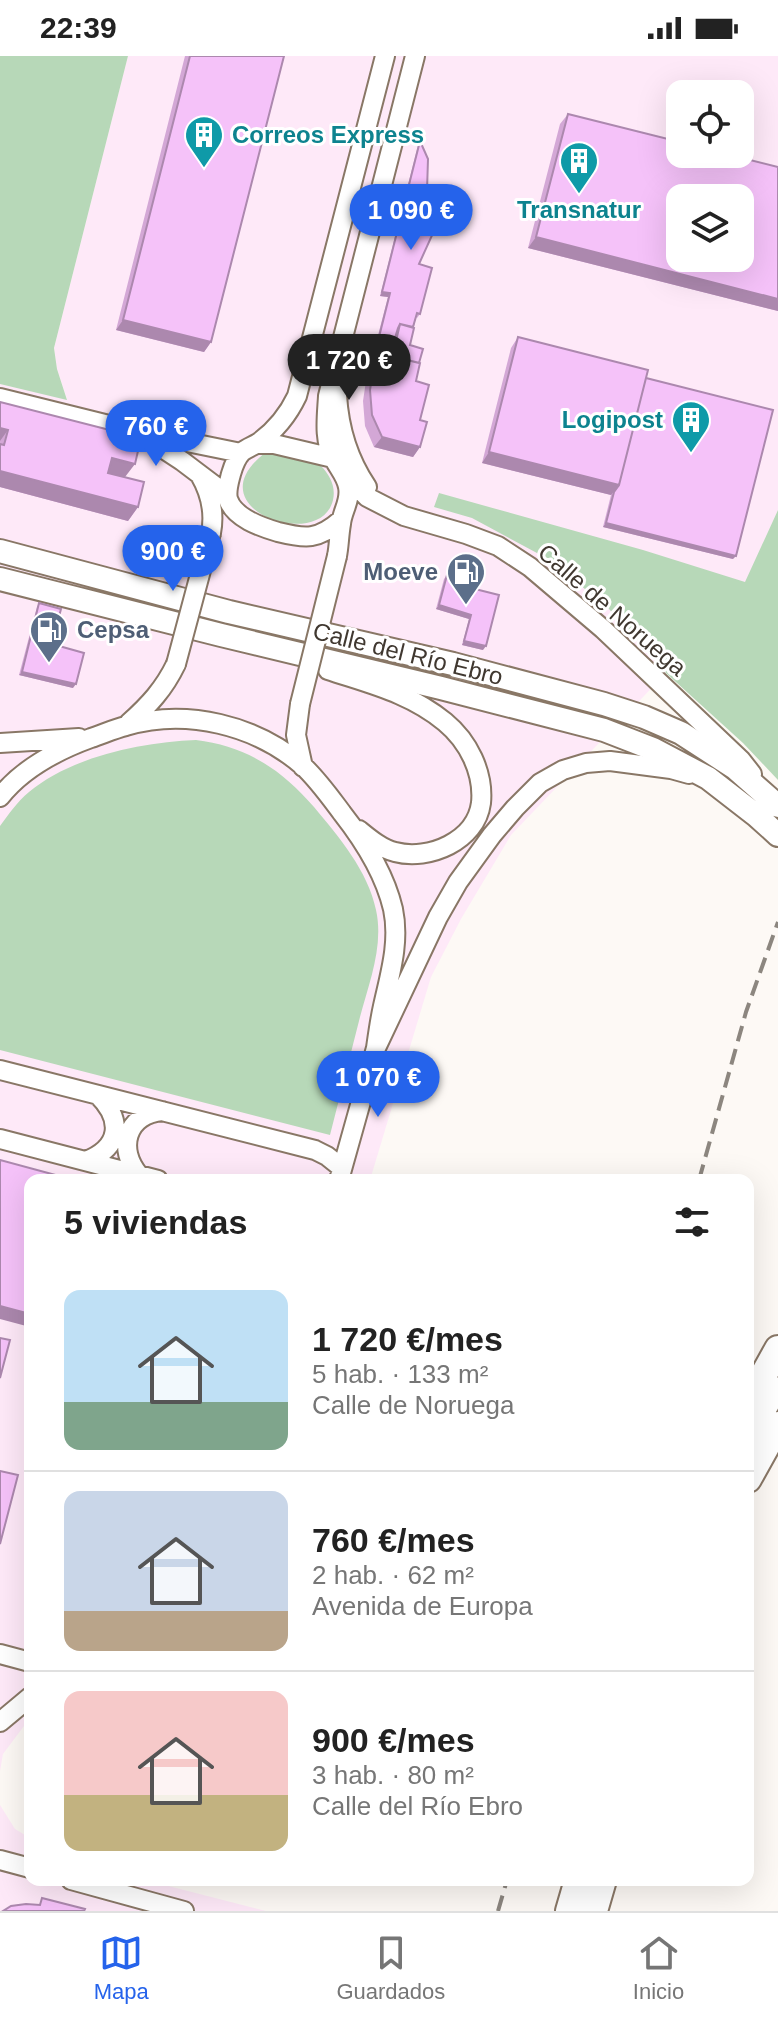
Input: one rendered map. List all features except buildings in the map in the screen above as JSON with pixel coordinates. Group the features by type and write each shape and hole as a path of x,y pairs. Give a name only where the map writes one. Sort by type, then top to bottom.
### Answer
{"highway":[{"path":"754,1392 778,1349"},
{"path":"754,1423 778,1384"},
{"path":"754,1468 778,1425"},
{"path":"754,1487 778,1449"},
{"path":"569,1911 576,1886"},
{"path":"594,1911 601,1886"}],"main road":[{"name":"Calle del Río Ebro","path":"0,548 229,612 453,664 644,717 681,733 735,768 776,804"},
{"name":"Calle del Río Ebro","path":"0,579 604,730 653,749 708,778 778,835"}],"street":[{"path":"211,533 228,496 233,468 249,449 278,426 290,412 297,396 385,56"},
{"path":"303,767 296,735 300,704 337,556 341,520 348,506 349,491 345,475 329,447 326,420 328,396 415,56"},
{"name":"Calle de Noruega","path":"340,349 336,386 346,448 358,473 383,505"},
{"path":"0,398 133,431 249,449 274,444 333,458"},
{"path":"133,431 199,473 228,496 233,508 262,528 301,538 317,536 341,520"},
{"path":"127,725 153,702 176,664 214,518 206,485 199,473"},
{"name":"Calle de Noruega","path":"345,475 367,497 404,516 498,546 530,567 603,629 741,760 776,804"},
{"path":"221,635 401,694 446,723 465,744 475,762 481,789 480,807 461,837 435,852 408,855 380,845 350,823"},
{"path":"0,797 16,780 69,746 127,725 184,719 240,729 266,741 303,767 322,786 350,823 377,868 389,896 395,929 392,972 376,1048 340,1174"},
{"path":"0,743 94,737"},
{"path":"376,1048 438,917 458,882 492,835 540,783 563,770 586,763 610,761 671,769 708,778"},
{"path":"0,1070 315,1150 327,1156 340,1174"},
{"path":"86,1161 106,1149 115,1134 113,1115 98,1095"},
{"path":"138,1174 129,1159 128,1135 137,1121 153,1112 162,1111"},
{"path":"0,1139 135,1174"},
{"path":"0,1654 24,1660"},
{"path":"0,1722 24,1701"},
{"path":"0,1860 24,1866"},
{"path":"93,1886 184,1911"}],"shaded area":[{"path":"128,56 778,56 778,510 746,582 666,673 511,835 431,977 372,1174 24,1174 24,1726 3,1754 0,1771 0,384 67,399 54,348"},
{"path":"0,1805 15,1829 24,1834 24,1886 168,1886 266,1911 0,1911"}],"green space":[{"path":"0,56 128,56 54,348 67,400 0,384"},
{"path":"265,453 321,466 330,477 334,490 333,500 324,515 307,523 287,523 267,517 251,506 243,491 246,473"},
{"path":"439,493 745,582 778,510 778,780 743,743 666,673 609,609 550,560 472,518 434,507"},
{"path":"196,740 247,754 289,781 342,842 372,896 378,924 377,951 330,1135 0,1050 0,826 29,792 65,769 130,748"}],"railway":[{"path":"701,1174 746,1012 778,922"},
{"path":"498,1911 505,1886"}],"place":[{"name":"Correos Express","path":"204,169"},
{"name":"Transnatur","path":"579,195"},
{"name":"Logipost","path":"691,454"},
{"name":"Moeve","path":"466,606"},
{"name":"Cepsa","path":"49,664"}]}
